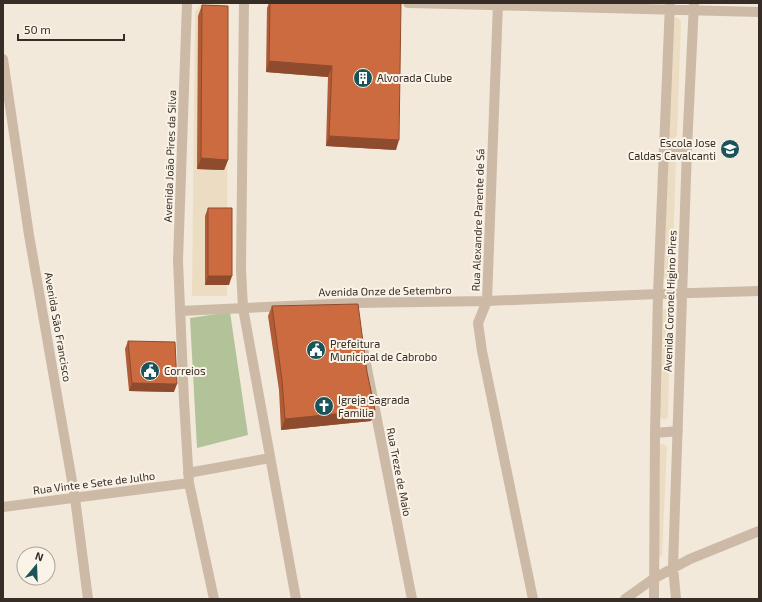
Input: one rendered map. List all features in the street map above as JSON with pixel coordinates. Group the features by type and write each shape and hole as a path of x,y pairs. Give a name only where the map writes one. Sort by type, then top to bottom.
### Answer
{"street":[{"name":"Avenida João Pires da Silva","path":"187,3 178,261 180,311 188,478 214,599"},
{"path":"244,3 241,269 243,308 296,599"},
{"path":"408,3 694,7 759,12"},
{"name":"Rua Alexandre Parente de Sá","path":"498,4 487,301 478,323 533,599"},
{"name":"Avenida Coronel Higino Pires","path":"654,599 653,579 658,294 670,7"},
{"name":"Avenida Coronel Higino Pires","path":"676,599 673,567 687,148 694,7"},
{"name":"Avenida São Francisco","path":"3,59 29,235 76,498 88,599"},
{"path":"664,147 687,148"},
{"name":"Avenida Onze de Setembro","path":"180,311 243,308 355,307 759,291"},
{"name":"Rua Treze de Maio","path":"362,342 412,599"},
{"path":"655,433 678,431"},
{"name":"Rua Vinte e Sete de Julho","path":"3,507 76,498 188,478 270,458"},
{"path":"625,599 673,567 759,531"}],"green space":[{"path":"230,312 248,435 197,448 190,318"}],"shaded area":[{"path":"201,4 219,4 228,12 227,296 192,296 195,12"},
{"path":"677,17 681,21 677,135 672,139 668,136 674,18"},
{"path":"672,156 676,160 672,278 668,281 663,278 668,158"},
{"path":"664,309 668,309 670,312 668,416 667,419 663,420 659,415 662,312"},
{"path":"660,444 667,447 662,555 658,559"}],"building":[{"name":"Alvorada Clube","path":"270,3 401,3 399,140 329,136 332,66 269,61"},
{"path":"202,5 228,6 228,160 201,158"},
{"path":"208,208 232,208 232,276 208,276"},
{"path":"358,304 367,372 375,410 285,419 282,380 272,306"},
{"name":"Correios","path":"128,341 175,342 177,384 132,383"}],"place":[{"name":"Alvorada Clube","path":"363,78"},
{"name":"Escola Jose Caldas Cavalcanti","path":"730,149"},
{"name":"Prefeitura Municipal de Cabrobo","path":"316,350"},
{"name":"Correios","path":"150,371"},
{"name":"Igreja Sagrada Familia","path":"324,406"}]}
